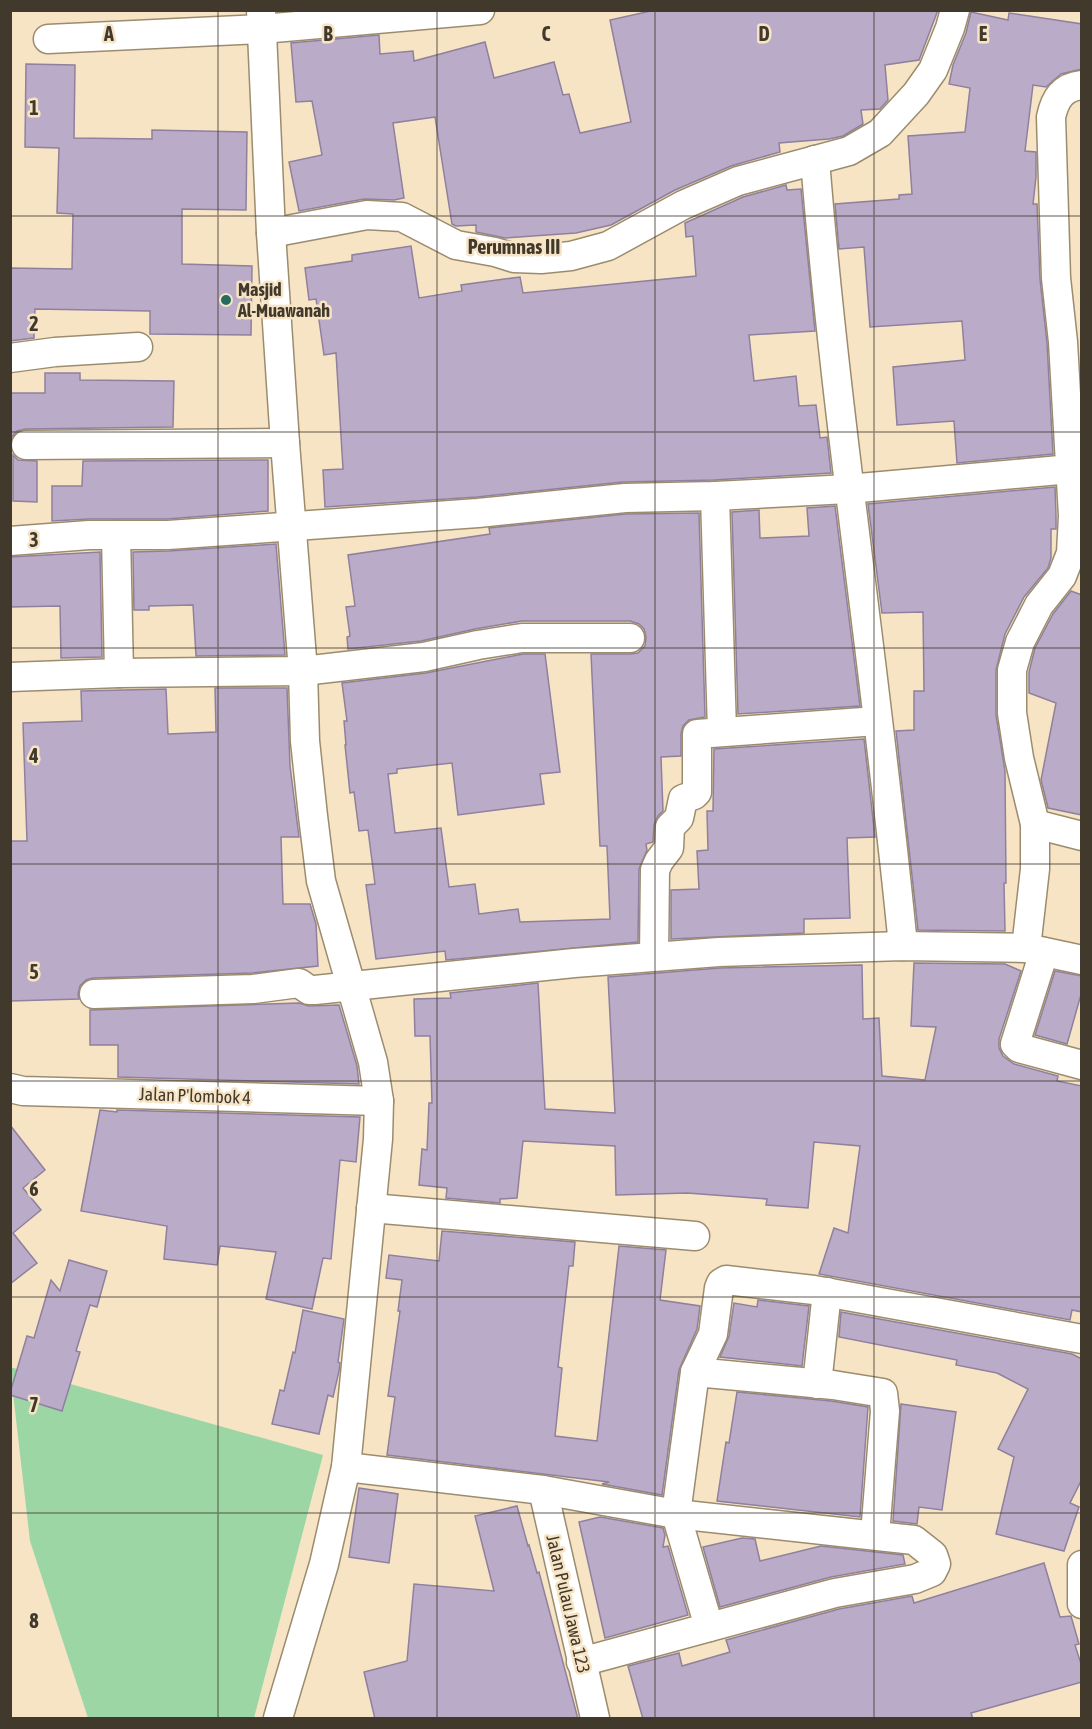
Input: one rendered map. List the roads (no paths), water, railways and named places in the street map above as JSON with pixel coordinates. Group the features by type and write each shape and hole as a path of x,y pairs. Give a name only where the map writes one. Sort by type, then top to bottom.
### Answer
{"street":[{"path":"48,39 262,20 480,10"},
{"path":"271,233 367,215 402,217 456,245 514,258 541,259 571,256 608,246 683,205 738,181 849,151 880,134 916,94 933,70 951,28 955,10"},
{"path":"262,20 271,233 285,443 303,671 306,741 321,881 373,1062 379,1101 378,1139 346,1467 324,1564 278,1719"},
{"path":"1082,85 1063,90 1054,102 1051,117 1056,278 1071,470 1072,578 1039,605 1020,642 1012,670 1012,713 1019,758 1035,824 1035,950 1015,1044 1019,1048 1082,1065"},
{"path":"814,160 848,489 892,830 903,946"},
{"path":"10,358 55,352 138,347"},
{"path":"26,445 285,443"},
{"path":"10,541 89,535 168,535 478,513 626,498 848,489 1071,470"},
{"path":"715,496 722,731"},
{"path":"116,535 119,673"},
{"path":"10,677 303,671 424,657 522,638 630,638"},
{"path":"654,956 656,865 669,848 670,827 679,818 683,799 697,792 697,734 877,721"},
{"path":"1035,824 1082,836"},
{"path":"94,994 253,989 299,982 311,990 654,956 903,946 1035,950 1082,960"},
{"name":"Jalan P'lombok 4","path":"10,1088 23,1091 379,1101"},
{"path":"370,1208 694,1236"},
{"path":"709,1627 676,1514 694,1372 713,1334 718,1288 724,1281 827,1292 1082,1339"},
{"path":"817,1384 827,1292"},
{"path":"694,1372 817,1384 884,1394 885,1412 875,1534"},
{"path":"346,1467 543,1490 676,1514 914,1540 933,1555 936,1564 932,1572 915,1579 835,1593 581,1662"},
{"name":"Jalan Pulau Jawa 123","path":"543,1490 595,1719"},
{"path":"1082,1565 1082,1604"}],"place":[{"name":"Masjid Al-Muawanah","path":"226,300"}],"district":[{"name":"Perumnas III","path":"514,247"}]}
